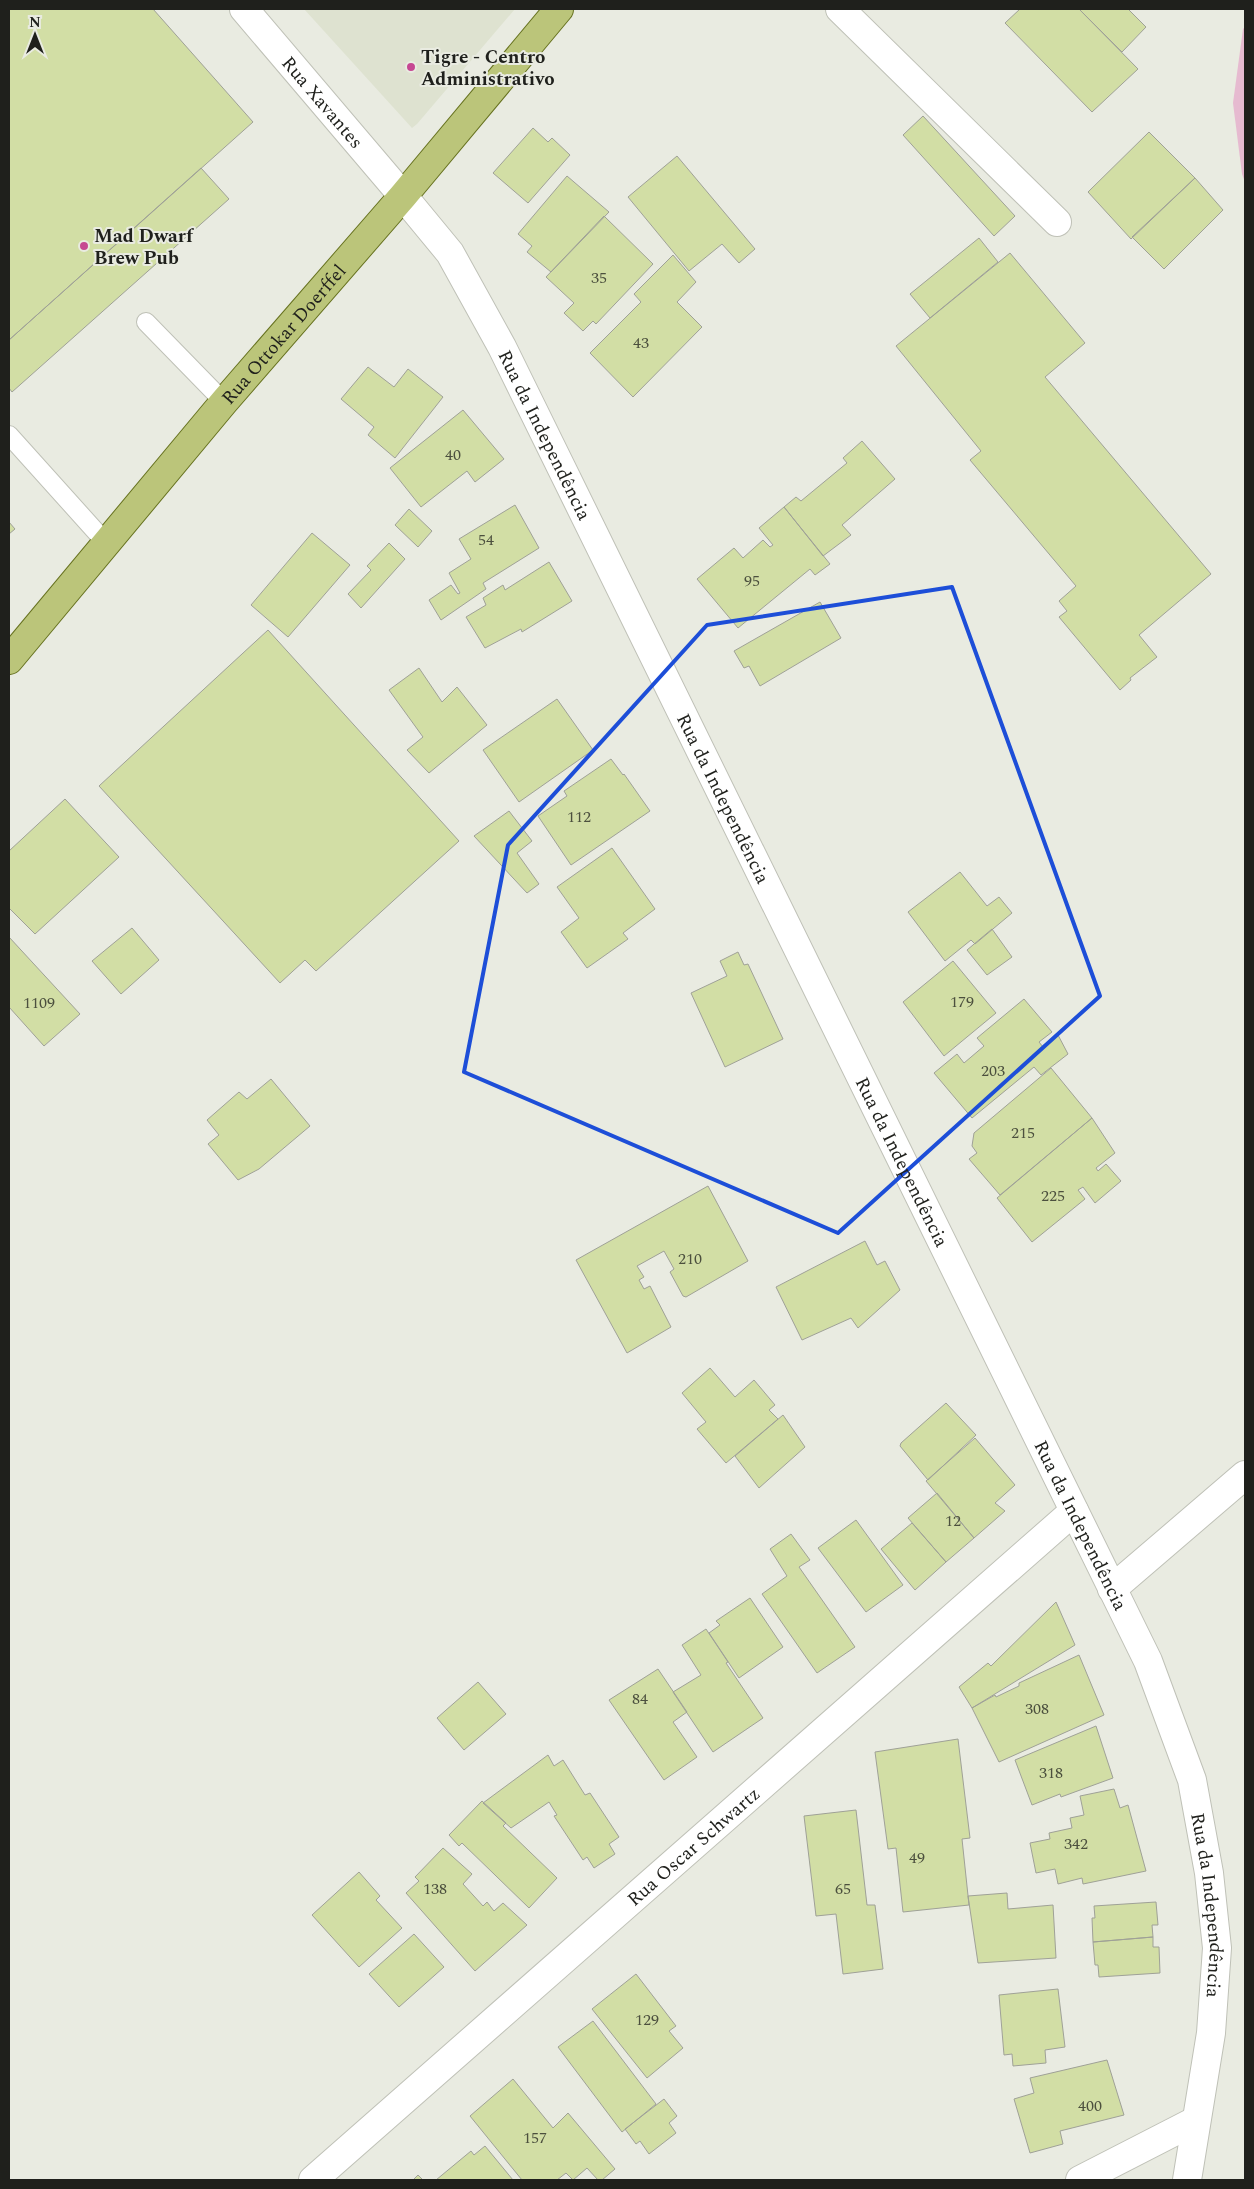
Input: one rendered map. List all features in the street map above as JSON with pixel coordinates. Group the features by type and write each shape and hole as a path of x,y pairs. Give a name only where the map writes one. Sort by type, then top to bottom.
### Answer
{"main road":[{"name":"Rua Ottokar Doerffel","path":"9,660 224,402 403,196 559,9"}],"street":[{"name":"Rua Xavantes","path":"244,9 403,196"},
{"path":"840,9 1057,222"},
{"name":"Rua da Independência","path":"403,196 450,253 502,348 1148,1661 1192,1780 1209,1873 1217,1948 1211,2033 1187,2180"},
{"path":"1112,1589 1245,1476"},
{"name":"Rua Oscar Schwartz","path":"313,2180 1074,1511"},
{"path":"1080,2180 1195,2122"}],"lane":[{"path":"146,322 224,402"},
{"path":"9,435 107,544"}],"highlighted area":[{"path":"952,587 1100,996 838,1233 464,1072 508,845 707,625"}],"shaded area":[{"name":"Tigre - Centro Administrativo","path":"304,9 515,9 412,128"},
{"path":"1245,27 1245,182 1242,174 1233,103 1243,29"}],"building":[{"path":"9,9 153,9 253,122 9,340"},
{"path":"1020,9 1079,9 1138,69 1092,112 1005,23"},
{"path":"1079,9 1128,9 1146,27 1122,52"},
{"path":"923,116 1015,216 994,236 903,135"},
{"path":"533,128 548,142 552,138 570,155 528,203 493,173"},
{"path":"1149,132 1195,178 1131,239 1088,192"},
{"path":"677,156 755,249 739,263 722,244 689,271 628,197"},
{"path":"201,168 229,199 12,392 9,388 9,340"},
{"path":"567,176 609,212 551,272 527,252 532,246 518,234"},
{"path":"1195,178 1223,210 1164,269 1132,237"},
{"path":"604,216 653,264 596,324 593,321 583,331 564,313 574,303 546,277"},
{"path":"979,238 998,262 930,318 910,294"},
{"path":"1010,253 1085,343 1045,377 1211,574 1139,635 1157,657 1130,678 1131,680 1120,690 1059,617 1067,611 1059,601 1076,586 970,460 981,451 896,346"},
{"path":"673,255 696,282 677,302 702,327 633,397 590,353 641,302 634,294"},
{"path":"368,367 394,387 408,369 443,397 395,458 368,435 374,427 341,399"},
{"path":"463,410 504,459 475,482 467,471 421,507 390,468"},
{"path":"862,441 895,479 842,525 851,535 823,556 784,507 796,497 801,501 847,463 843,458"},
{"path":"515,505 539,548 483,583 486,589 441,620 429,600 451,585 458,594 460,593 449,573 471,559 459,539"},
{"path":"784,507 830,564 815,575 810,569 738,628 697,579 734,548 743,558 763,540 770,547 773,545 759,528"},
{"path":"409,509 432,531 418,547 395,525"},
{"path":"9,522 15,529 9,534"},
{"path":"312,533 350,565 288,637 251,605"},
{"path":"389,543 405,559 361,608 348,594 371,570 367,566"},
{"path":"549,562 572,601 522,632 521,629 485,648 466,617 486,605 483,598 503,585 505,590"},
{"path":"820,602 841,638 760,686 749,666 744,668 734,651"},
{"path":"268,630 459,841 316,971 305,960 280,983 99,786"},
{"path":"419,668 442,702 457,687 487,725 429,773 407,750 423,737 389,690"},
{"path":"557,699 593,750 519,802 483,750"},
{"path":"611,759 650,811 571,865 538,816 567,796 564,791"},
{"path":"65,799 119,857 35,934 9,908 9,851"},
{"path":"509,811 532,841 517,853 539,884 527,893 474,836"},
{"path":"612,848 655,909 623,933 628,939 587,968 561,932 579,918 557,887"},
{"path":"960,872 987,906 999,897 1012,913 975,944 971,940 945,961 908,912"},
{"path":"132,928 159,960 121,994 92,961"},
{"path":"992,929 1012,957 987,975 967,950"},
{"path":"9,937 80,1014 44,1046 9,1007"},
{"path":"738,952 744,965 748,964 783,1039 725,1067 691,993 727,976 720,961"},
{"path":"953,961 996,1013 944,1056 903,1002"},
{"path":"1024,999 1052,1032 1039,1042 1043,1047 1058,1035 1068,1054 1041,1075 1034,1067 972,1118 934,1073 957,1054 964,1063 984,1046 977,1038"},
{"path":"1051,1068 1092,1118 1000,1195 969,1159 977,1153 972,1146 974,1133"},
{"path":"271,1079 310,1126 259,1169 238,1180 208,1144 219,1135 207,1120 239,1092 247,1099"},
{"path":"1092,1118 1115,1153 1096,1168 1098,1171 1106,1164 1121,1181 1095,1203 1083,1187 1078,1190 1085,1199 1032,1242 997,1198"},
{"path":"708,1186 748,1261 686,1297 683,1296 670,1272 674,1269 664,1251 637,1266 644,1277 639,1280 644,1289 650,1286 671,1327 627,1353 576,1260"},
{"path":"865,1241 877,1265 885,1261 900,1290 858,1328 851,1318 802,1340 776,1287"},
{"path":"710,1368 735,1397 754,1380 775,1405 769,1410 778,1419 726,1463 697,1429 706,1422 682,1393"},
{"path":"946,1403 976,1435 928,1480 900,1446 901,1443"},
{"path":"783,1415 805,1447 759,1488 735,1456"},
{"path":"975,1438 1015,1485 995,1503 1005,1511 974,1538 926,1481"},
{"path":"937,1493 974,1538 946,1562 908,1518"},
{"path":"856,1520 903,1585 866,1612 818,1548"},
{"path":"912,1523 946,1562 915,1590 881,1549"},
{"path":"791,1534 810,1560 799,1567 855,1647 817,1673 762,1594 787,1576 770,1549"},
{"path":"750,1598 783,1647 739,1678 709,1633 720,1625 716,1621"},
{"path":"1056,1602 1075,1645 972,1708 959,1687 988,1663 991,1666"},
{"path":"706,1629 763,1718 713,1752 673,1692 701,1675 682,1645"},
{"path":"1079,1655 1104,1715 999,1762 972,1708 995,1695 996,1697 1019,1686 1019,1683"},
{"path":"658,1669 687,1712 673,1722 697,1757 664,1780 609,1700"},
{"path":"478,1682 506,1714 464,1750 437,1718"},
{"path":"1096,1726 1113,1778 1061,1797 1060,1794 1032,1805 1015,1760"},
{"path":"958,1739 970,1838 962,1839 969,1905 903,1912 896,1848 888,1849 875,1752"},
{"path":"548,1755 554,1766 563,1760 585,1795 590,1793 619,1837 609,1844 615,1854 594,1868 587,1857 583,1860 554,1816 557,1815 549,1802 511,1828 483,1803"},
{"path":"1114,1789 1120,1808 1128,1805 1146,1871 1083,1884 1082,1878 1058,1884 1055,1869 1036,1873 1030,1843 1050,1839 1049,1833 1072,1828 1070,1818 1084,1815 1080,1796"},
{"path":"482,1801 506,1823 503,1826 557,1878 529,1908 462,1843 459,1846 449,1835"},
{"path":"856,1810 867,1905 875,1905 883,1969 843,1974 836,1914 816,1916 804,1816"},
{"path":"443,1848 472,1874 463,1884 483,1906 487,1902 494,1911 503,1903 527,1925 475,1971 406,1893 419,1881 415,1877"},
{"path":"359,1872 380,1896 376,1900 402,1928 359,1967 312,1915"},
{"path":"1007,1893 1008,1909 1053,1905 1056,1958 978,1963 968,1896"},
{"path":"1156,1902 1158,1925 1152,1925 1153,1937 1093,1942 1092,1918 1095,1918 1094,1906"},
{"path":"414,1934 444,1967 399,2007 369,1974"},
{"path":"1153,1937 1153,1947 1159,1947 1160,1973 1099,1977 1098,1965 1095,1965 1093,1942"},
{"path":"636,1974 676,2026 669,2031 683,2048 647,2078 592,2009"},
{"path":"1058,1989 1065,2047 1045,2050 1046,2063 1013,2066 1012,2054 1004,2055 999,1995"},
{"path":"593,2021 656,2104 622,2132 558,2047"},
{"path":"1107,2060 1124,2115 1060,2131 1063,2144 1030,2153 1014,2099 1034,2093 1030,2078"},
{"path":"513,2079 553,2128 568,2113 615,2169 602,2180 598,2180 587,2168 573,2180 566,2173 557,2180 522,2180 470,2116"},
{"path":"664,2099 677,2116 669,2123 676,2133 649,2154 640,2141 636,2144 625,2129"},
{"path":"485,2146 513,2180 436,2180 471,2151 474,2155"},
{"path":"418,2175 423,2180 413,2180"}],"place":[{"name":"Tigre - Centro Administrativo","path":"411,67"},
{"name":"Mad Dwarf Brew Pub","path":"84,246"}]}
